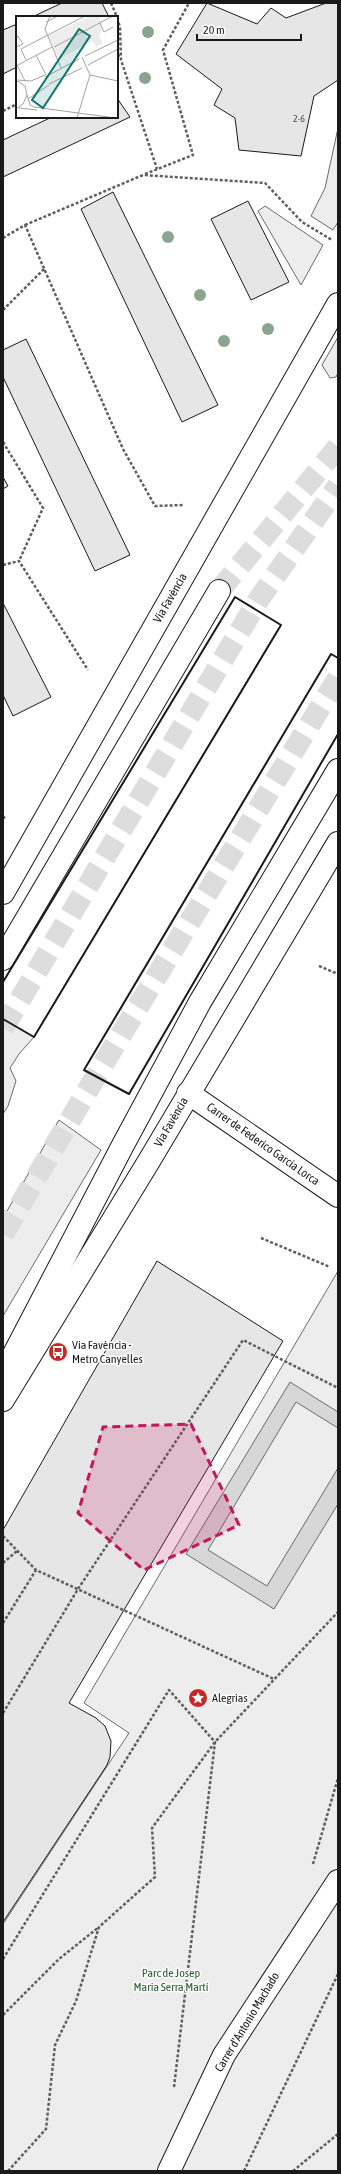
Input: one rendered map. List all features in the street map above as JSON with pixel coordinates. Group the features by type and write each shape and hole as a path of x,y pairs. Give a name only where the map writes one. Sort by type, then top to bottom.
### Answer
{"main road":[{"name":"Via Favència","path":"3,893 338,304"},
{"path":"3,959 219,591"},
{"path":"3,1375 123,1145 200,1002 338,770"},
{"name":"Via Favència","path":"3,1400 338,843"},
{"name":"Carrer de Federico García Lorca","path":"188,1092 338,1196"},
{"name":"Carrer d'Antonio Machado","path":"169,2171 224,2055 338,1880"}],"path":[{"path":"112,3 117,16"},
{"path":"3,238 25,225 192,155 163,50 189,3"},
{"path":"118,20 120,27 121,55 157,169"},
{"path":"3,111 16,104"},
{"path":"143,175 265,183 302,222 332,240"},
{"path":"25,225 123,449 155,506 184,505"},
{"path":"3,310 44,269"},
{"path":"3,442 43,508 19,561"},
{"path":"3,565 19,561"},
{"path":"19,561 88,670"},
{"path":"3,816 6,820"},
{"path":"319,966 338,974"},
{"path":"261,1238 330,1267"},
{"path":"3,1713 78,1589 243,1340 338,1388"},
{"path":"3,1536 36,1570 274,1679"},
{"path":"3,1563 17,1551"},
{"path":"3,1623 36,1570"},
{"path":"3,2015 59,1959 99,1927 155,1877 152,1828 215,1742 338,1612"},
{"path":"3,1958 169,1690 215,1742 174,2092"},
{"path":"8,2171 46,2129 55,2046 76,2001 99,1927"},
{"path":"244,2171 338,1974"},
{"path":"293,2171 338,2134"}],"highlighted area":[{"path":"191,1424 239,1525 144,1570 78,1513 103,1427"}],"shaded area":[{"path":"338,128 338,222 333,230 311,216 325,188"},
{"path":"265,206 323,245 301,285 258,211"},
{"path":"338,337 338,373 336,377 330,378 322,365"},
{"path":"3,1019 34,1037 19,1054 10,1068 16,1081 8,1106 3,1114"},
{"path":"59,1120 101,1150 3,1316 3,1218"},
{"name":"Parc de Josep Maria Serra Martí","path":"338,1271 338,2171 3,2171 3,1924 129,1733 84,1703"},
{"path":"290,1382 338,1412 338,1428 296,1402 208,1550 267,1586 338,1468 338,1504 274,1609 186,1554"}],"building":[{"path":"62,3 102,3 108,16 34,16"},
{"path":"207,3 257,24 271,8 286,18 326,3 338,3 338,80 314,96 301,156 239,150 235,118 214,105 222,89 176,54"},
{"path":"16,24 16,68 3,74 3,30"},
{"path":"118,99 130,117 3,177 3,140 50,118 118,118"},
{"path":"113,192 218,405 182,422 81,209"},
{"path":"248,201 289,282 251,300 211,219"},
{"path":"26,339 130,555 95,571 3,377 3,350"},
{"path":"3,477 8,486 3,489"},
{"path":"3,603 51,697 13,716 3,695"},
{"path":"157,1261 283,1341 69,1703 96,1718 105,1726 111,1741 110,1757 107,1765 3,1922 3,1530"}],"tunnel":[{"path":"219,591 338,447"},
{"path":"3,1028 259,599 338,486"},
{"path":"3,1234 99,1071 338,678"}],"wall":[{"path":"3,982 235,597 281,625 34,1037 3,1019"},
{"path":"338,658 331,654 84,1070 129,1094 338,734"}],"place":[{"name":"Via Favència - Metro Canyelles","path":"58,1352"},
{"name":"Alegrias","path":"198,1698"}]}
